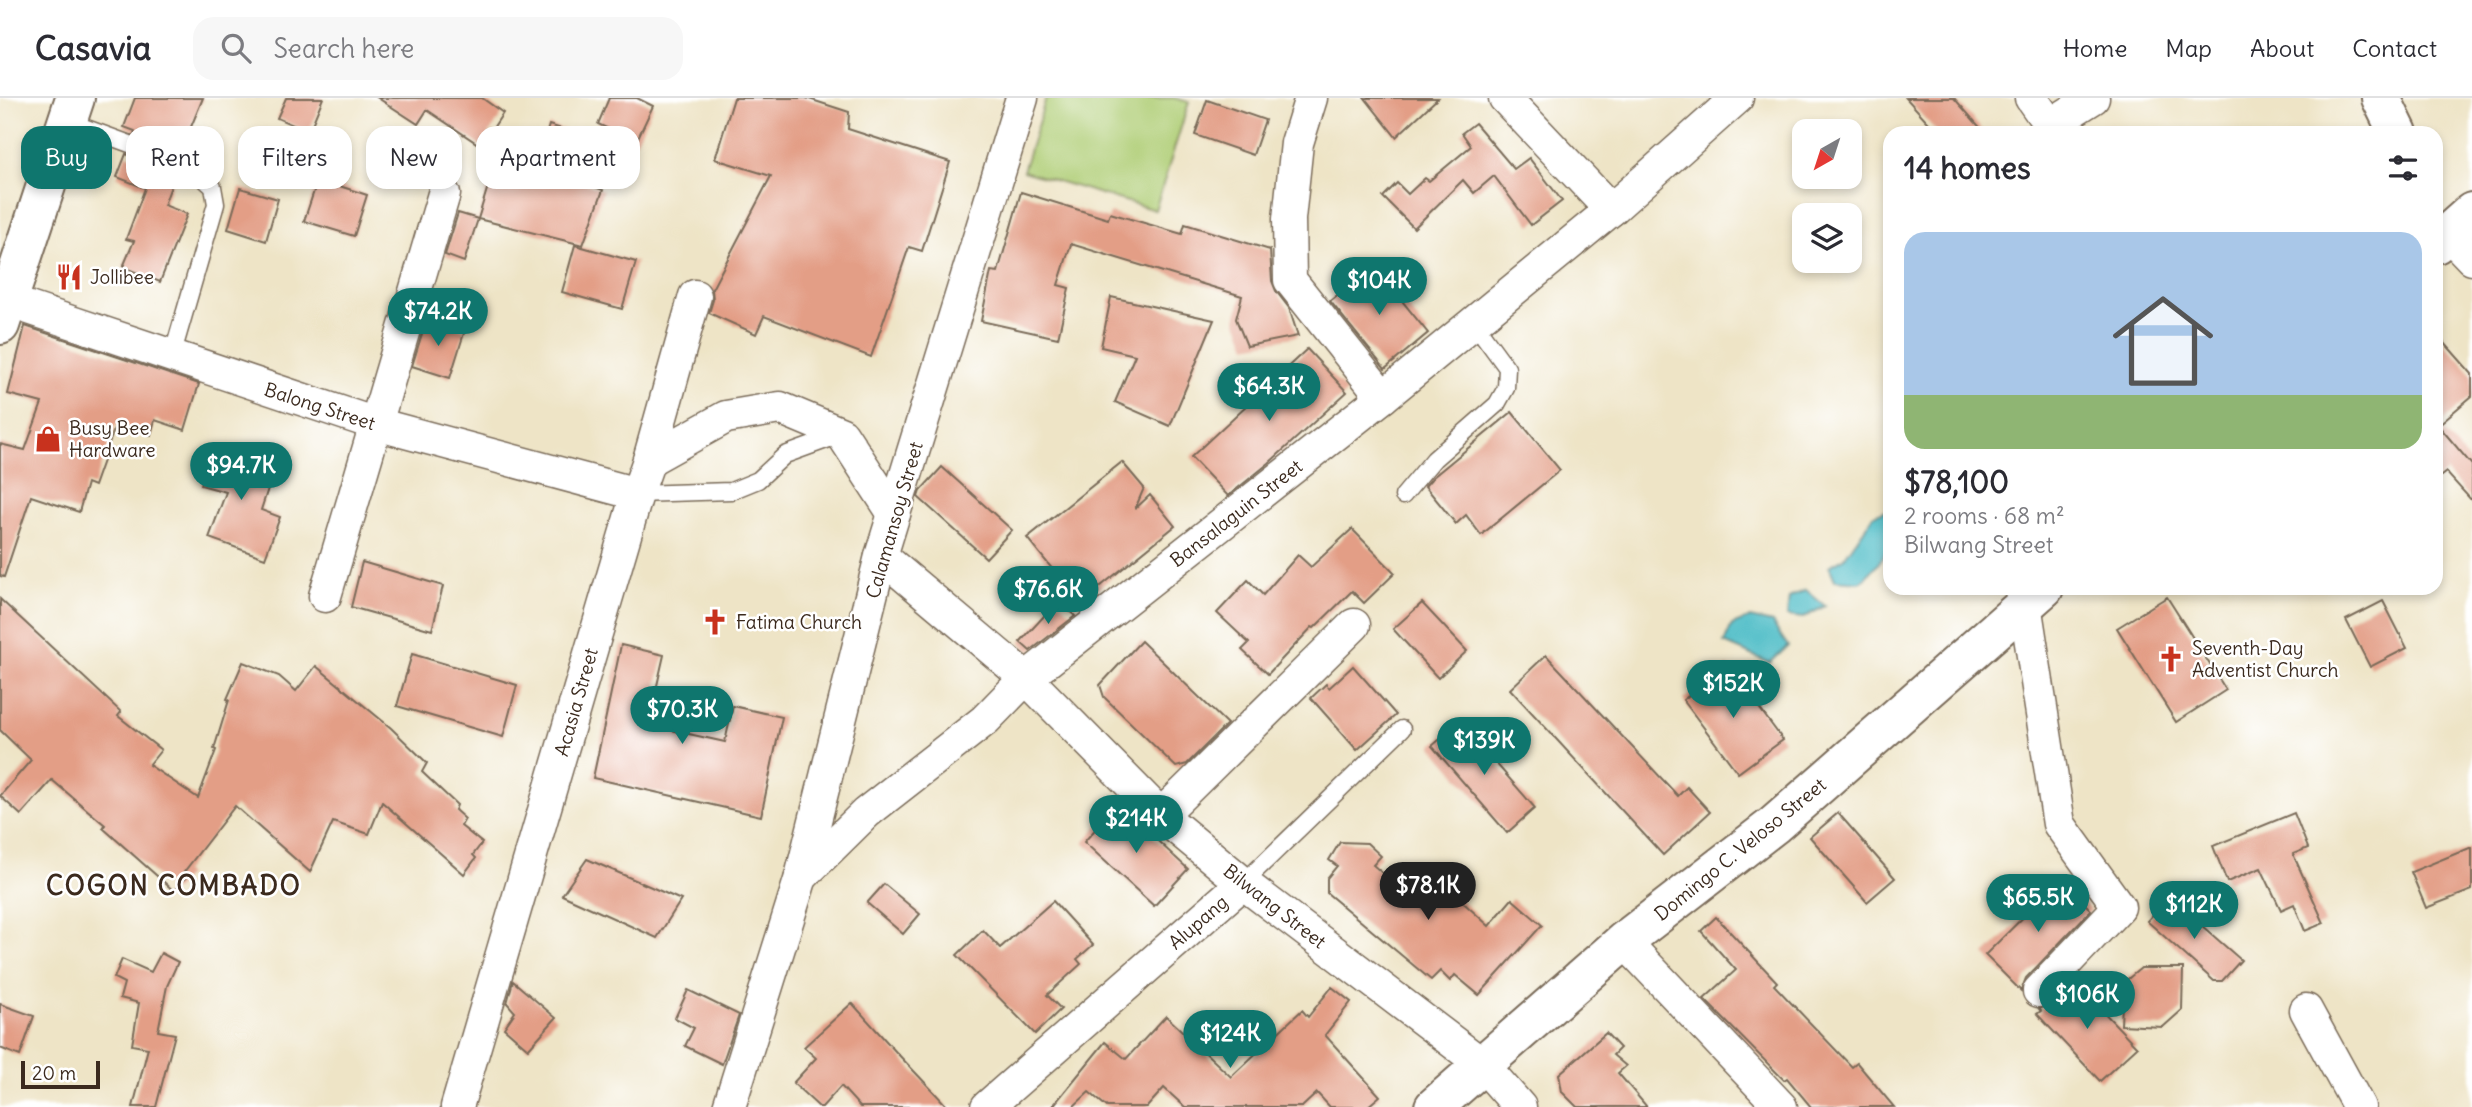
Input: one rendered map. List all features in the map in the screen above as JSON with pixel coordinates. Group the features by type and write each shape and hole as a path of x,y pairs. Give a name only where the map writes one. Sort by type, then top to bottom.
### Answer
{"main road":[{"path":"2381,98 2395,126"},
{"path":"7,287 71,110"},
{"name":"Domingo C. Veloso Street","path":"1434,1107 1624,941 1774,825 2034,596"}],"street":[{"name":"Calamansoy Street","path":"729,1107 802,877 881,555 1022,98"},
{"path":"1311,98 1297,143 1289,219 1290,280 1383,397"},
{"path":"1504,98 1611,210"},
{"name":"Bansalaguin Street","path":"802,877 866,813 985,720 1026,678 1474,323 1611,210 1737,98"},
{"path":"2031,98 2045,126"},
{"path":"2051,126 2093,98"},
{"path":"325,596 444,194"},
{"name":"Balong Street","path":"7,287 172,356 376,424 637,494"},
{"name":"Acasia Street","path":"457,1107 695,296"},
{"path":"649,460 726,417 780,408 842,434 894,514"},
{"name":"Bilwang Street","path":"881,555 1026,678 1161,815 1243,883 1483,1065 1520,1107"},
{"path":"2034,596 2059,824 2119,907 2039,992"},
{"path":"1161,815 1354,625"},
{"name":"Alupang","path":"987,1107 1243,883"},
{"path":"1624,941 1781,1107"},
{"path":"2305,1010 2360,1107"}],"lane":[{"path":"71,110 190,166 213,187 216,204 172,356"},
{"path":"1403,496 1434,459 1497,404 1506,388 1507,368 1474,323"},
{"path":"637,494 731,491 758,480 785,455 842,434"},
{"name":"Alupang","path":"1243,883 1402,729"}],"green space":[{"path":"1046,98 1174,98 1189,102 1155,210 1023,171"}],"water":[{"path":"1883,511 1883,557 1860,582 1835,580 1829,566 1844,558 1874,515"},
{"path":"1806,590 1825,606 1803,618 1787,616 1789,598"},
{"path":"1750,618 1772,623 1788,646 1770,663 1724,643 1732,625"}],"building":[{"path":"135,98 203,98 191,126 124,127"},
{"path":"286,98 323,98 311,126 295,126 277,118"},
{"path":"378,98 482,98 503,113 494,126 476,126 476,143 462,133 462,126 451,126 427,110 418,124"},
{"path":"609,98 637,98 653,106 640,134 640,126 598,124"},
{"path":"734,98 806,98 849,112 848,129 950,162 922,251 909,247 871,357 764,316 756,334 709,313 713,300 712,289 771,176 715,159"},
{"path":"1365,98 1438,98 1396,137"},
{"path":"1906,98 1954,98 1979,126 1932,126"},
{"path":"1207,100 1265,120 1253,155 1195,135"},
{"path":"1475,123 1514,169 1529,158 1562,201 1531,225 1494,176 1474,193 1463,180 1414,228 1383,197 1397,183 1408,194 1425,178 1429,181 1471,146 1462,133"},
{"path":"126,154 126,181 117,177"},
{"path":"145,189 170,189 164,205 187,214 160,282 123,267 134,241 126,239"},
{"path":"240,189 278,199 266,241 228,229"},
{"path":"315,189 349,189 367,195 354,236 304,221"},
{"path":"487,189 603,190 583,245 478,219"},
{"path":"1021,192 1108,219 1110,213 1182,234 1185,224 1270,250 1272,281 1289,308 1298,336 1247,346 1236,319 1242,296 1071,244 1058,285 1069,288 1058,338 981,321 991,271 998,272"},
{"path":"458,213 478,219 464,262 445,255"},
{"path":"575,245 636,262 622,309 562,292"},
{"path":"1374,266 1428,333 1385,369 1330,301"},
{"path":"1111,297 1214,320 1170,426 1115,402 1135,355 1101,347"},
{"path":"427,318 465,330 450,378 412,366"},
{"path":"25,326 199,384 185,430 155,420 151,435 116,424 94,486 87,483 79,512 31,496 4,577 0,576 0,444 25,450 42,403 8,394"},
{"path":"2443,341 2472,374 2472,396 2443,421"},
{"path":"1307,349 1347,392 1269,463 1228,496 1191,457"},
{"path":"1512,412 1560,470 1481,535 1466,515 1456,524 1425,486"},
{"path":"2443,431 2472,465 2472,501 2446,472 2443,474"},
{"path":"211,448 252,459 251,462 274,470 261,510 280,517 265,558 209,538 226,492 201,485"},
{"path":"1122,462 1144,488 1135,509 1150,495 1175,526 1080,603 1027,538"},
{"path":"942,467 1012,530 986,558 918,497 920,491"},
{"path":"1352,529 1395,573 1364,603 1352,591 1312,627 1268,674 1242,650 1249,643 1217,613 1248,580 1263,595 1298,555 1311,567"},
{"path":"362,562 443,586 432,630 351,607"},
{"name":"Seventh-Day Adventist Church","path":"2167,597 2226,690 2176,722 2117,628"},
{"path":"0,599 121,712 118,716 161,750 149,765 198,798 216,750 214,749 229,700 227,699 243,662 279,676 296,691 316,666 391,728 427,763 422,772 457,805 455,810 465,819 461,826 482,843 473,855 476,858 464,874 382,802 369,834 333,822 310,872 235,806 184,872 188,875 174,891 103,828 105,825 52,780 21,815 0,796 31,760 0,730"},
{"path":"1058,601 1075,616 1030,651 1020,642"},
{"path":"2383,601 2407,648 2370,667 2346,620"},
{"path":"1422,603 1467,651 1438,678 1393,629"},
{"path":"1141,641 1227,724 1187,764 1176,767 1104,697 1100,685"},
{"path":"621,645 664,655 648,725 725,742 733,706 782,717 761,816 593,778"},
{"path":"412,654 517,685 503,737 397,706"},
{"path":"1546,655 1678,796 1687,787 1710,812 1663,855 1510,689"},
{"path":"1353,666 1396,715 1357,750 1311,698 1326,684 1329,688"},
{"path":"1728,666 1783,740 1738,773 1683,700"},
{"path":"1460,722 1535,808 1507,833 1432,746"},
{"path":"1118,804 1188,869 1154,906 1084,842"},
{"path":"1838,813 1895,878 1867,902 1810,837"},
{"path":"2294,813 2308,848 2293,854 2324,923 2305,931 2294,904 2281,910 2261,868 2227,882 2213,846"},
{"path":"1340,842 1367,843 1381,856 1373,865 1425,910 1445,886 1489,926 1512,899 1542,925 1479,995 1455,975 1450,981 1440,971 1431,980 1327,893 1327,878 1337,866 1329,860"},
{"path":"2472,847 2472,890 2426,908 2411,872"},
{"path":"587,859 681,900 657,938 562,895"},
{"path":"2061,880 2091,910 2026,978 2021,991 1985,955"},
{"path":"884,884 920,914 903,934 867,903"},
{"path":"2169,897 2241,960 2222,981 2214,981 2147,921"},
{"path":"1053,901 1093,945 1077,959 1081,964 1047,995 1061,1009 1035,1034 957,955 983,930 1000,948"},
{"path":"1716,917 1777,982 1774,985 1852,1067 1857,1063 1894,1107 1811,1107 1787,1078 1784,1080 1704,999 1736,970 1701,931"},
{"path":"161,953 178,962 167,986 158,1031 175,1034 156,1107 133,1107 148,1048 132,1045 139,1003 120,998 124,983 114,978 122,959 151,972"},
{"path":"2141,968 2183,968 2182,1010 2163,1027 2121,1025 2123,983"},
{"path":"513,981 556,1018 528,1049 504,1028 515,1012 507,1003"},
{"path":"2074,981 2137,1047 2100,1081 2037,1014 2041,1011 2039,1009 2052,1004"},
{"path":"1332,987 1351,1002 1325,1035 1380,1096 1367,1107 1330,1107 1317,1093 1302,1107 1185,1107 1164,1088 1147,1107 1107,1107 1089,1092 1073,1107 1052,1107 1105,1042 1126,1059 1166,1016 1231,1077 1302,1010 1308,1017"},
{"path":"688,990 739,1015 722,1064 685,1046 694,1028 675,1018"},
{"path":"852,1003 948,1107 860,1107 841,1086 819,1107 793,1083 816,1058 804,1047"},
{"path":"0,1004 34,1016 20,1056 0,1048"},
{"path":"1606,1033 1620,1048 1613,1055 1626,1066 1618,1073 1647,1107 1577,1107 1562,1092 1559,1074"}],"place":[{"name":"Jollibee","path":"69,277"},
{"name":"Busy Bee Hardware","path":"48,439"},
{"name":"Fatima Church","path":"715,622"},
{"name":"Seventh-Day Adventist Church","path":"2171,659"}],"district":[{"name":"COGON COMBADO","path":"174,885"}]}
